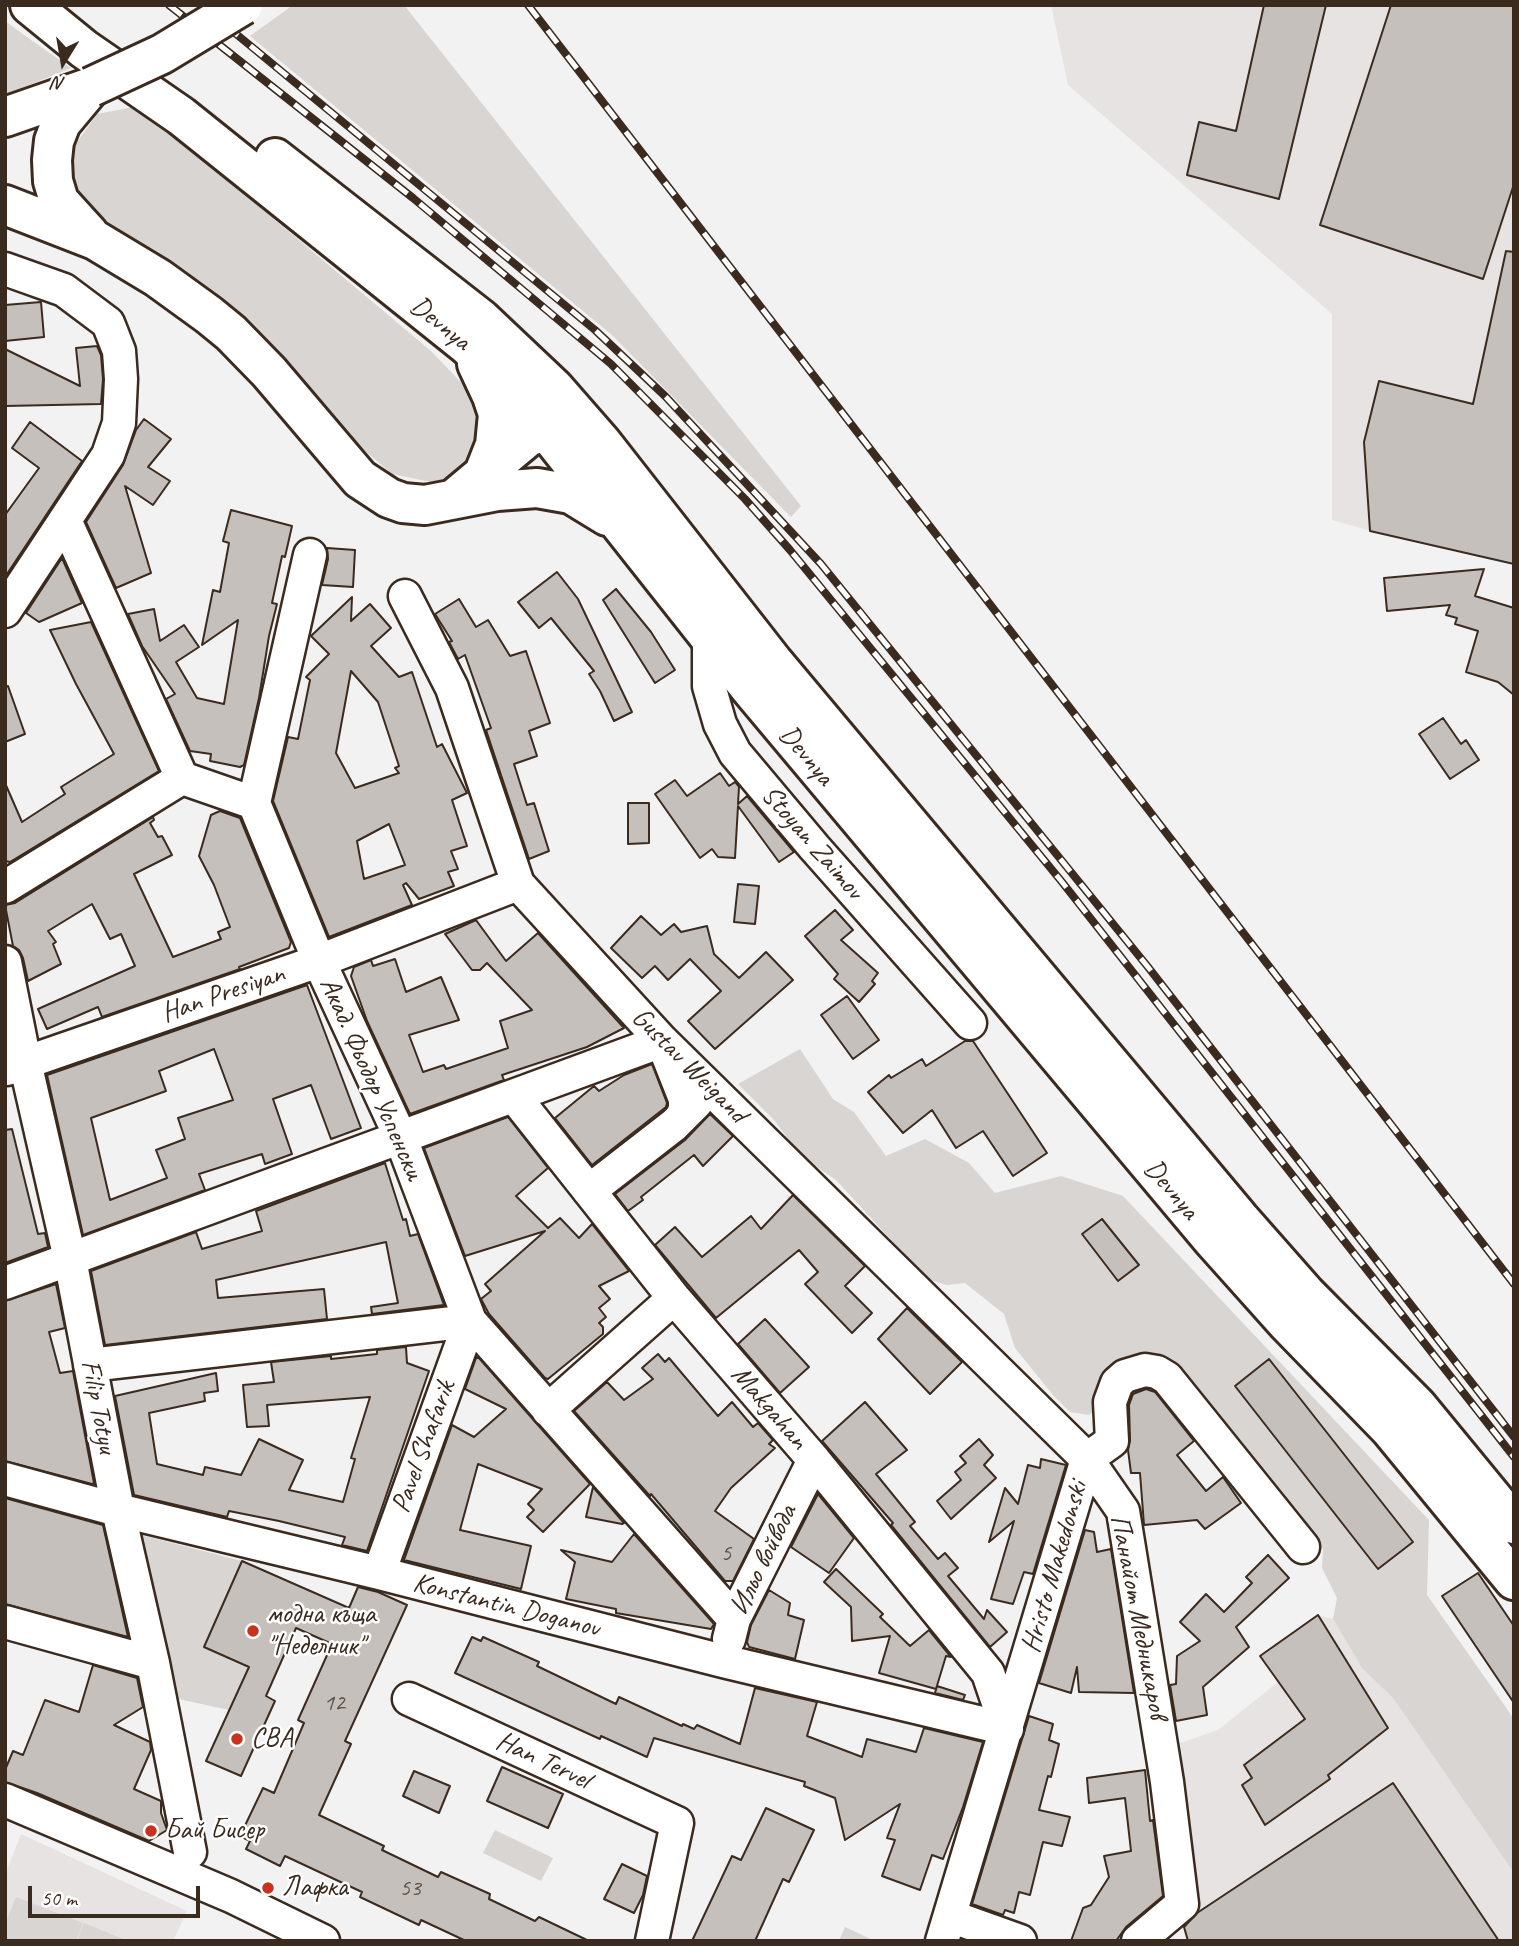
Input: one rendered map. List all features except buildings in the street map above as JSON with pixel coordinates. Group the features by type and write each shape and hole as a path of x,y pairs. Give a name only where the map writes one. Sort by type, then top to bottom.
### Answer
{"main road":[{"name":"Devnya","path":"30,5 84,49 181,116 468,346 515,391 553,433 623,528 749,687 1212,1239 1288,1324 1390,1429 1514,1580"},
{"name":"Devnya","path":"64,5 179,82 502,337 554,388 603,443 774,663 1240,1218 1306,1294 1417,1406 1514,1524"},
{"path":"5,117 91,87 162,54 243,5"},
{"path":"91,87 66,116 57,132 52,150 52,181 59,201 95,240"},
{"path":"5,205 95,240 158,278 231,333 284,388 367,485 403,503 436,504 455,499 491,482 528,437 553,433 603,443"},
{"path":"468,346 498,414 491,482"},
{"path":"553,433 558,412 554,388"},
{"path":"491,482 560,491 582,499 623,528"}],"street":[{"path":"5,269 64,290 108,323 119,351 121,379 119,423 108,455 5,611"},
{"path":"65,520 183,778 254,803 310,555"},
{"name":"Gustav Weigand","path":"405,596 452,688 518,884 662,1041 1087,1460"},
{"name":"Stoyan Zaimov","path":"709,636 709,686 720,724 735,753 814,847 970,1023"},
{"path":"5,887 183,778"},
{"name":"Акад. Фьодор Успенски","path":"254,803 319,961 400,1136 470,1321 734,1619"},
{"name":"Han Presiyan","path":"15,1066 319,961 518,884"},
{"name":"Filip Totyu","path":"5,962 15,1066 70,1259 118,1510 153,1663 190,1852"},
{"path":"5,1283 662,1041 685,1099 685,1110 681,1118"},
{"path":"589,1191 681,1118 710,1089"},
{"name":"Makgahan","path":"514,1096 674,1298 814,1461 988,1673 1007,1729"},
{"path":"548,1410 674,1298"},
{"path":"90,1365 470,1321"},
{"name":"Pavel Shafarik","path":"379,1573 470,1321"},
{"name":"Hristo Makedonski","path":"946,1929 1087,1460 1112,1441 1110,1402 1118,1383 1135,1371 1145,1370 1157,1372 1174,1387 1303,1547"},
{"name":"Панайот Медникаров","path":"1087,1460 1123,1511 1167,1783 1182,1904 1138,1941"},
{"name":"Ильо войвода","path":"723,1661 734,1619 814,1461"},
{"name":"Konstantin Doganov","path":"5,1479 118,1510 723,1661 1007,1729"},
{"path":"5,1622 153,1663"},
{"name":"Han Tervel","path":"409,1699 677,1823 652,1941"},
{"path":"5,1800 208,1886 265,1928 323,1941"},
{"path":"946,1929 1020,1941"}],"shaded area":[{"path":"293,5 404,5 801,506 791,517 612,335 250,36"},
{"path":"1051,5 1514,5 1514,564 1332,520 1332,314 1068,85"},
{"path":"5,21 31,40 71,68 5,95"},
{"path":"134,107 162,125 431,351 478,400 482,436 465,467 436,483 392,474 356,443 252,329 163,256 113,232 75,201 69,168 75,145 97,114"},
{"path":"800,1049 833,1099 854,1112 886,1156 925,1139 969,1163 995,1193 1061,1176 1123,1196 1429,1520 1427,1595 1514,1719 1514,1873 1393,1698 1362,1668 1333,1619 1337,1598 1322,1568 1323,1549 1204,1411 1195,1387 1161,1361 1089,1415 1070,1412 1015,1348 1004,1314 965,1283 947,1285 927,1279 836,1180 801,1156 774,1120 738,1084"},
{"path":"137,1534 242,1561 204,1647 253,1669 229,1710 174,1698"},
{"path":"1318,1615 1333,1619 1362,1668 1393,1698 1514,1873 1514,1941 1188,1941 1183,1923 1200,1911 1177,1744 1218,1730 1278,1682 1260,1656"},
{"path":"495,1830 553,1858 541,1881 483,1853"},
{"path":"21,1834 187,1911 173,1941 5,1941 5,1875"},
{"path":"16,1897 83,1923 76,1941 5,1941 5,1925"},
{"path":"84,1923 128,1941 77,1941"},
{"path":"845,1927 875,1941 839,1941"}],"railway":[{"path":"169,5 413,198 611,364 745,499 790,550 1062,882 1514,1457"},
{"path":"201,5 595,330 665,396 821,564 1148,967 1514,1437"},
{"path":"528,5 1514,1284"}],"place":[{"name":"модна къща \"Неделник\"","path":"253,1631"},
{"name":"CBA","path":"237,1739"},
{"name":"Бай Бисер","path":"151,1831"},
{"name":"Лафка","path":"268,1888"}]}
